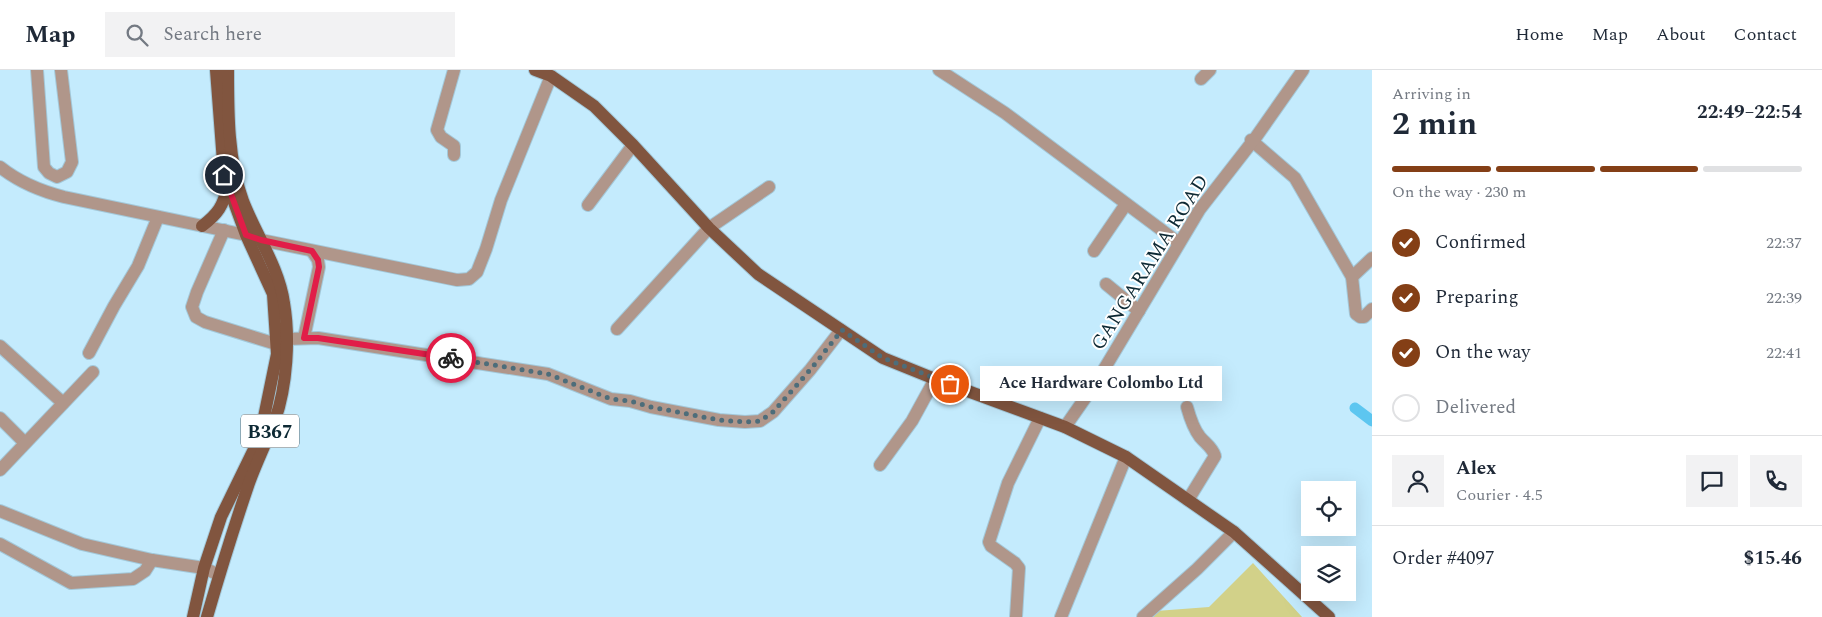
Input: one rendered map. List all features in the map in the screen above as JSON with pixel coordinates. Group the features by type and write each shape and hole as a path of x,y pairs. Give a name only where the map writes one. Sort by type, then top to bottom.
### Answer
{"main road":[{"name":"B367","path":"207,617 252,474 276,418 288,351 282,342 273,294 246,235 224,175 216,70"},
{"name":"B367","path":"193,617 204,568 221,517 255,447 264,422 277,354 282,342 284,302 272,264 235,179 230,128 228,70"},
{"path":"535,70 551,76 594,106 633,145 709,228 758,274 883,358 1065,427 1126,457 1234,532 1329,617"},
{"path":"202,226 215,216 221,207 228,186"}],"street":[{"path":"37,70 44,167 49,173 57,177 67,172 72,162 62,70"},
{"path":"454,70 437,130 441,137 454,146 454,155"},
{"path":"940,70 1005,113 1179,243"},
{"path":"1201,79 1210,70"},
{"name":"GANGARAMA ROAD","path":"1065,427 1097,381 1200,209 1251,140 1256,137 1303,70"},
{"path":"0,167 14,178 40,191 224,230 312,251 457,280 469,279 477,272 501,200 551,76"},
{"path":"1251,140 1295,178 1352,277 1356,314 1364,317 1372,309"},
{"path":"588,205 633,145"},
{"path":"617,329 709,228 769,187"},
{"path":"1094,251 1126,204"},
{"path":"89,352 138,266 158,217"},
{"path":"224,230 196,292 192,307 196,316 205,322 282,342 304,338 328,339 548,374 611,399 630,401 719,420 760,421 773,412 842,330"},
{"path":"304,338 319,267 318,260 312,251"},
{"path":"1352,277 1372,258"},
{"path":"1106,284 1139,311"},
{"path":"0,346 63,403"},
{"path":"0,470 93,372"},
{"path":"880,465 912,421 935,379"},
{"path":"1187,407 1192,423 1200,437 1213,450 1215,456 1188,500"},
{"path":"0,418 25,443"},
{"path":"1016,617 1019,568 991,546 990,542 1008,483 1040,418"},
{"path":"1061,617 1126,457"},
{"path":"0,511 82,544 152,560 204,568 219,575"},
{"path":"1143,617 1197,569 1234,532"},
{"path":"0,544 71,583 133,579 145,571 152,560"}],"shaded area":[{"path":"1253,563 1302,617 1153,617 1156,611 1209,607"}],"waterway":[{"path":"1355,408 1372,421"}],"way so far":[{"path":"451,358 548,374 611,399 630,401 719,420 745,422 760,421 773,412 842,330 883,358 950,384"}],"place":[{"name":"Ace Hardware Colombo Ltd","path":"950,384"}],"route":[{"path":"224,175 246,235 312,251 318,260 319,267 304,338 318,338 451,358"}]}
